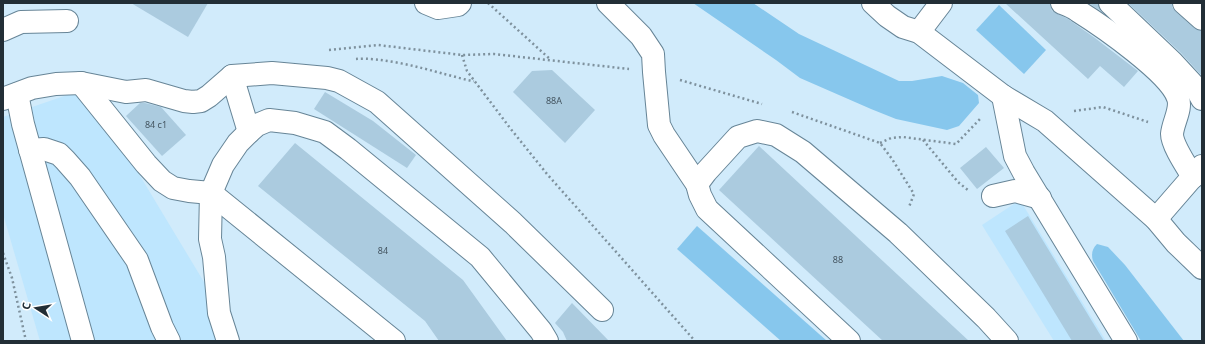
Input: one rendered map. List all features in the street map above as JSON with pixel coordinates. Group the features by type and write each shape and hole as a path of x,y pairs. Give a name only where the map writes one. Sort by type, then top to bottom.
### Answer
{"lane":[{"path":"426,3 438,8 458,5 460,3"},
{"path":"608,3 641,36 653,54 659,125 664,135 697,184 700,195 707,209 849,341"},
{"path":"873,3 887,16 903,27 920,32 1003,96 1045,122 1156,219 1176,243 1202,268"},
{"path":"920,32 942,3"},
{"path":"1062,3 1077,10 1133,50 1161,74 1175,91 1179,103 1172,135 1179,154 1198,172 1156,219"},
{"path":"1110,3 1172,62 1196,88 1202,99"},
{"path":"1184,3 1202,19"},
{"path":"3,30 21,22 67,21"},
{"path":"83,341 23,124 10,96 40,86 81,83 126,92 146,90 184,101 193,102 202,101 232,76 272,73 328,78 346,84 377,102 513,223 602,310"},
{"path":"232,76 249,132"},
{"path":"81,83 146,164 162,181 174,188 211,193 394,341"},
{"path":"1003,96 1015,156 1126,341"},
{"path":"228,341 219,312 214,256 210,239 211,193 223,165 238,143 257,125 269,120 295,123 325,132 348,149 480,257 541,331 547,341"},
{"path":"697,184 738,137 757,131 776,135 803,152 898,233 986,318 1007,341"},
{"path":"30,150 44,149 58,154 80,177 137,260 162,327 169,341"},
{"path":"993,196 1015,191 1040,198"}],"path":[{"path":"488,3 551,61"},
{"path":"328,50 378,45 462,55 494,54 636,69"},
{"path":"462,55 467,71 547,174 695,341"},
{"path":"898,233 914,194 880,143 891,138 904,137 956,144 1003,96"},
{"path":"1067,112 1103,107 1108,108 1143,120 1172,135"},
{"path":"923,140 958,182 969,191 980,198 993,196"},
{"path":"3,254 12,278 26,341"}],"shaded area":[{"path":"693,3 753,3 799,34 899,81 912,81 942,76 963,83 978,95 979,103 959,126 947,130 896,119 800,78"},
{"path":"999,5 1046,50 1024,74 976,30"},
{"path":"76,92 113,131 213,297 217,341 40,341 3,214 3,117"},
{"path":"1020,200 1106,341 1054,341 982,225"},
{"path":"697,226 827,341 781,341 677,249"},
{"path":"1097,244 1108,247 1125,265 1184,341 1141,341 1093,261 1092,252"}],"building":[{"path":"131,3 208,3 188,37"},
{"path":"1005,3 1050,3 1052,11 1068,19 1138,71 1124,87 1100,66 1088,79"},
{"path":"1089,3 1098,3 1101,11 1096,8"},
{"path":"1128,3 1172,3 1172,7 1176,12 1194,28 1202,31 1202,76 1181,53"},
{"path":"552,70 595,110 565,143 513,92 532,71"},
{"path":"325,92 373,121 416,155 407,168 314,109"},
{"path":"140,103 161,107 186,135 162,156 126,116"},
{"path":"295,143 463,280 507,341 439,341 425,321 258,186"},
{"path":"759,146 969,341 883,341 719,190"},
{"path":"986,147 1004,168 977,189 960,168"},
{"path":"1028,216 1104,341 1072,341 1005,231"},
{"path":"572,303 609,341 567,341 563,332 555,323"}]}
